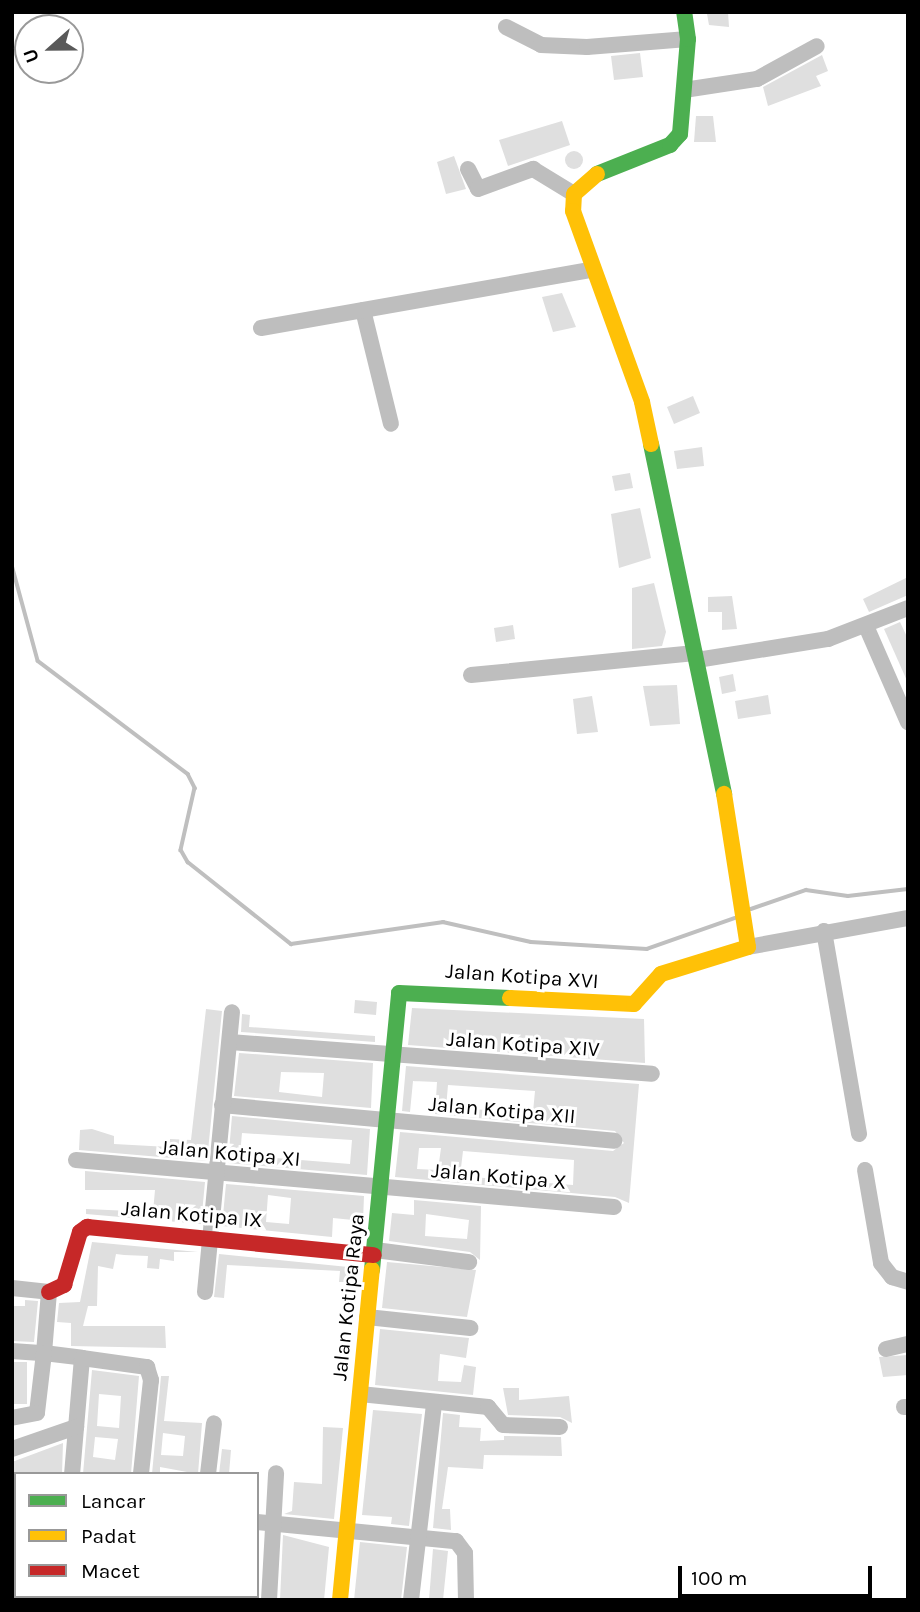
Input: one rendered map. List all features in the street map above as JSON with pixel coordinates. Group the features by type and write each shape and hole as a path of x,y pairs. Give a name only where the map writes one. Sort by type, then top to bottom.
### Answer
{"street":[{"path":"684,12 688,39 684,90 674,141 588,177 574,194 575,222 590,270 642,402 696,656 748,947 824,931 908,918"},
{"path":"506,27 527,40 553,45 688,39"},
{"path":"684,90 757,79 817,46"},
{"path":"468,169 478,190 533,169 574,194"},
{"path":"261,328 590,270"},
{"path":"363,310 391,424"},
{"path":"471,675 696,656 819,641 866,626 908,608"},
{"path":"866,626 908,722"},
{"path":"824,931 859,1134"},
{"name":"Jalan Kotipa XVI","path":"397,998 412,989 628,1005 661,974 748,947"},
{"name":"Jalan Kotipa Raya","path":"340,1600 397,998"},
{"path":"205,1292 232,1013"},
{"name":"Jalan Kotipa XIV","path":"230,1042 652,1074"},
{"name":"Jalan Kotipa XII","path":"222,1105 614,1141"},
{"name":"Jalan Kotipa XI","path":"76,1160 380,1187"},
{"path":"864,1170 881,1263 892,1277 908,1282"},
{"name":"Jalan Kotipa X","path":"380,1187 614,1207"},
{"name":"Jalan Kotipa IX","path":"49,1292 64,1285 80,1232 87,1227 210,1235 375,1252"},
{"path":"375,1252 469,1262"},
{"path":"12,1288 49,1292 37,1413 12,1418"},
{"path":"367,1317 470,1328"},
{"path":"886,1349 908,1344"},
{"path":"12,1351 147,1367 151,1380 141,1472"},
{"path":"72,1472 82,1358"},
{"path":"360,1394 490,1407 503,1425 560,1427"},
{"path":"411,1600 416,1535 434,1403"},
{"path":"208,1472 214,1423"},
{"path":"12,1449 76,1427"},
{"path":"270,1600 275,1473"},
{"path":"259,1522 416,1535 456,1541 465,1553 466,1600"}],"building":[{"path":"728,12 729,27 709,25 707,14"},
{"path":"640,53 643,77 614,80 611,56"},
{"path":"822,55 828,71 816,76 821,86 768,106 763,87"},
{"path":"696,116 713,116 716,142 694,142"},
{"path":"562,121 570,145 508,166 499,140"},
{"path":"574,151 580,154 583,160 580,166 574,169 568,166 565,160 568,154"},
{"path":"454,156 466,189 446,194 437,162"},
{"path":"562,293 576,327 553,332 542,297"},
{"path":"693,396 700,413 674,424 667,407"},
{"path":"702,447 704,466 677,469 674,451"},
{"path":"630,473 633,488 615,491 612,476"},
{"path":"640,508 651,558 619,568 611,514"},
{"path":"908,577 908,595 869,612 863,599"},
{"path":"654,583 666,632 662,646 632,649 632,588"},
{"path":"732,596 737,629 722,630 722,612 708,612 708,597"},
{"path":"900,622 908,639 908,683 884,629"},
{"path":"513,625 515,639 496,642 494,628"},
{"path":"733,674 736,691 722,694 719,677"},
{"path":"677,685 680,724 650,726 643,686"},
{"path":"768,695 771,714 738,719 735,701"},
{"path":"592,696 598,732 577,734 573,699"},
{"path":"355,1000 377,1002 376,1015 354,1013"},
{"path":"412,1008 644,1019 645,1063 408,1045"},
{"path":"206,1009 222,1011 207,1161 79,1150 80,1130 92,1129 114,1136 114,1144 169,1147 170,1139 191,1140"},
{"path":"242,1014 250,1015 249,1027 375,1036 375,1042 241,1032"},
{"path":"239,1053 373,1063 371,1108 234,1096","holes":["281,1072 324,1073 322,1097 279,1092"]},
{"path":"406,1066 639,1084 629,1203 615,1197 395,1177 400,1132 613,1151 624,1143 615,1131 435,1114 437,1082 413,1081 410,1112 402,1111","holes":["448,1085 535,1091 533,1112 446,1108","419,1148 441,1148 438,1170 417,1169","463,1151 574,1160 573,1185 460,1176"]},
{"path":"232,1116 370,1129 367,1175 228,1163","holes":["242,1133 352,1140 350,1164 240,1155"]},
{"path":"85,1171 205,1182 201,1224 86,1214 86,1209 153,1212 155,1190 85,1190"},
{"path":"226,1184 364,1196 363,1221 333,1218 332,1237 222,1226","holes":["268,1195 291,1198 289,1224 266,1222"]},
{"path":"414,1200 481,1206 480,1260 470,1252 389,1241 392,1213 414,1215","holes":["426,1214 469,1220 467,1239 425,1236"]},
{"path":"92,1242 198,1252 174,1252 174,1261 160,1259 159,1269 147,1268 148,1256 116,1254 113,1269 98,1266 97,1306 88,1306 83,1326 165,1326 166,1348 71,1346 71,1323 57,1322 59,1303 80,1302"},
{"path":"219,1254 358,1268 357,1282 339,1282 340,1271 227,1265 224,1298 214,1297"},
{"path":"387,1262 476,1270 467,1317 382,1308"},
{"path":"25,1300 38,1301 34,1342 12,1341 12,1306 25,1306"},
{"path":"380,1329 469,1338 466,1358 440,1354 438,1381 461,1382 464,1365 476,1367 473,1395 375,1385"},
{"path":"908,1355 908,1375 883,1377 879,1357"},
{"path":"12,1362 27,1362 27,1404 13,1404"},
{"path":"92,1370 139,1376 131,1472 83,1472","holes":["99,1394 121,1396 119,1428 97,1426","95,1437 118,1439 115,1460 93,1457"]},
{"path":"161,1376 169,1376 164,1421 202,1423 198,1472 160,1467 160,1472 152,1472","holes":["163,1433 185,1436 183,1456 161,1455"]},
{"path":"503,1388 519,1388 519,1400 569,1396 572,1423 560,1417 508,1415"},
{"path":"373,1410 422,1414 409,1526 391,1524 392,1517 362,1515"},
{"path":"443,1413 460,1415 459,1427 481,1428 480,1441 504,1440 504,1436 561,1437 562,1456 484,1455 483,1469 448,1467 442,1509 450,1509 451,1530 433,1528"},
{"path":"323,1427 343,1428 334,1519 284,1514 292,1511 294,1482 322,1484"},
{"path":"63,1443 62,1472 12,1474 12,1462"},
{"path":"222,1449 231,1450 229,1472 219,1472"},
{"path":"283,1535 329,1547 324,1600 280,1600"},
{"path":"360,1542 407,1547 401,1600 354,1600"},
{"path":"433,1549 448,1551 443,1600 429,1600"}],"waterway":[{"path":"12,565 38,661 188,774 195,788 181,850 188,862 291,944 443,922 531,942 647,949 735,918"},
{"path":"751,909 806,890 848,896 908,889"}],"traffic: fast":[{"path":"597,174 670,145 680,134 688,39 684,12"},
{"path":"651,444 724,794"},
{"path":"372,1270 399,993 510,998"}],"traffic: slow":[{"path":"597,174 574,194 573,211 642,402 651,444"},
{"path":"510,998 634,1004 661,974 748,947 724,794"},
{"path":"340,1600 372,1270"}],"traffic: jam":[{"path":"49,1292 64,1285 80,1232 87,1227 374,1255"}]}
